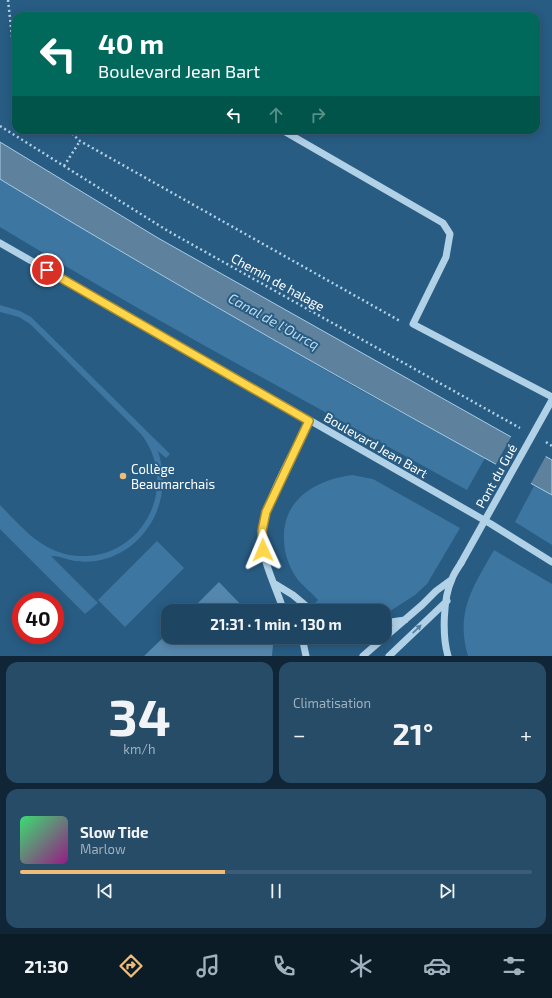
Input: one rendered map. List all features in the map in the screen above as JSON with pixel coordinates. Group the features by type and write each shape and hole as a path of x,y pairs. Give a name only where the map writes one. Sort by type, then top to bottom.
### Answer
{"street":[{"path":"289,134 443,223 450,234 446,258 413,324 552,397"},
{"name":"Boulevard Jean Bart","path":"0,243 491,524 552,562"},
{"name":"Pont du Gué","path":"451,580 552,400"},
{"path":"281,604 275,584 268,571 263,550 262,531 266,512 309,421"},
{"path":"448,656 446,648 445,625 447,600 451,580"},
{"path":"363,656 436,591 451,580"},
{"path":"275,584 303,604"},
{"path":"389,656 447,600"},
{"path":"391,622 405,620"},
{"path":"303,644 306,656"}],"path":[{"path":"8,0 12,37"},
{"name":"Chemin de halage","path":"0,126 12,134"},
{"name":"Chemin de halage","path":"13,134 168,231 527,431"},
{"path":"72,134 80,141 400,321 413,324"},
{"path":"64,166 80,141"},
{"path":"539,439 552,446"}],"shaded area":[{"path":"0,179 140,263 353,386 485,458 467,490 291,394 116,295 0,227"},
{"path":"0,305 20,311 31,317 170,454 166,458 158,451 163,477 160,502 150,525 132,545 124,551 106,559 94,561 75,561 57,556 51,556 98,603 85,614 0,529 0,505 29,534 55,551 65,554 90,556 113,550 132,538 146,521 155,501 157,479 153,456 141,434 30,324 19,317 0,312"},
{"path":"352,475 373,479 460,528 427,584 415,595 391,610 391,604 314,604 318,600 300,583 288,561 284,540 285,526 289,513 295,503 314,487"},
{"path":"534,486 552,495 552,545 515,522"},
{"path":"157,541 184,568 125,627 98,600"},
{"path":"494,550 552,584 552,656 468,656 464,626 468,600 479,576"}],"water":[{"name":"Canal de l'Ourcq","path":"0,142 158,238 552,460 552,495 278,342 0,179"}],"pier":[{"path":"512,435 547,454 530,485 495,466"}],"building":[{"path":"219,582 240,604 197,604"},
{"path":"161,640 161,644 274,644 272,656 144,656"}],"place":[{"name":"Collège Beaumarchais","path":"123,476"}],"route":[{"path":"47,270 309,421 266,512 262,531 263,550"}]}
